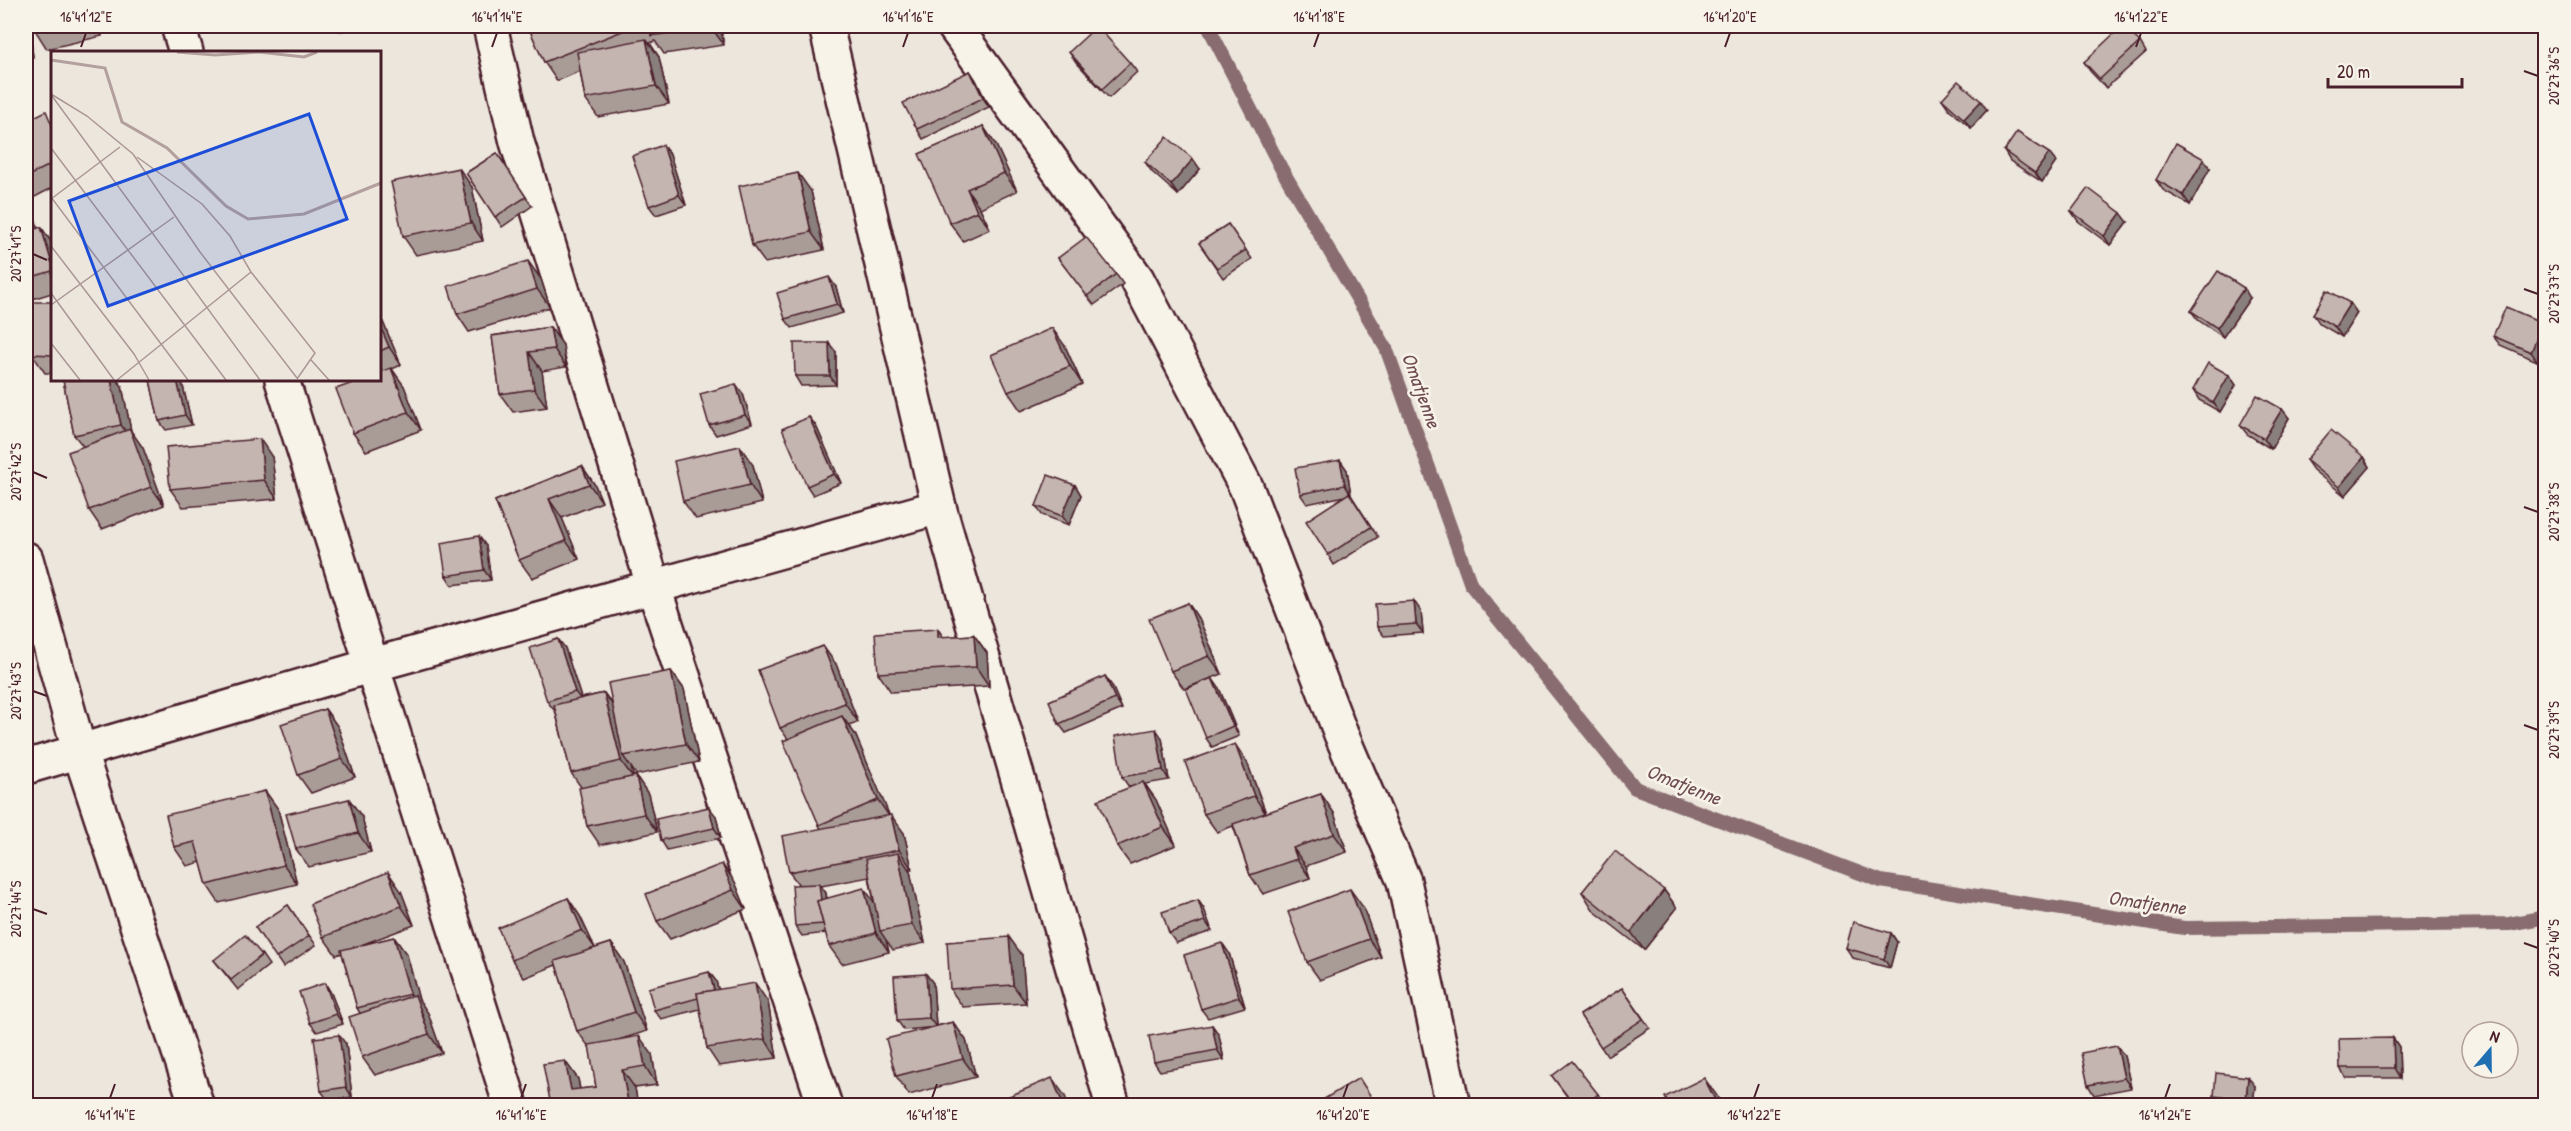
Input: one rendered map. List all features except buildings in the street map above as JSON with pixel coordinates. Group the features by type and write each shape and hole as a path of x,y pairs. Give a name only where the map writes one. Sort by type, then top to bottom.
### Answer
{"street":[{"path":"178,26 186,51"},
{"path":"490,26 517,142 653,585 825,1106"},
{"path":"826,26 939,507 1113,1106"},
{"path":"954,26 1137,279 1246,487 1341,734 1404,881 1453,1106"},
{"path":"282,381 511,1106"},
{"path":"26,767 653,585 939,507"},
{"path":"26,559 80,753 197,1106"}],"waterway":[{"name":"Omatjenne","path":"1208,26 1281,168 1386,348 1471,585 1635,788 1881,881 2184,928 2509,924 2546,917"}]}
